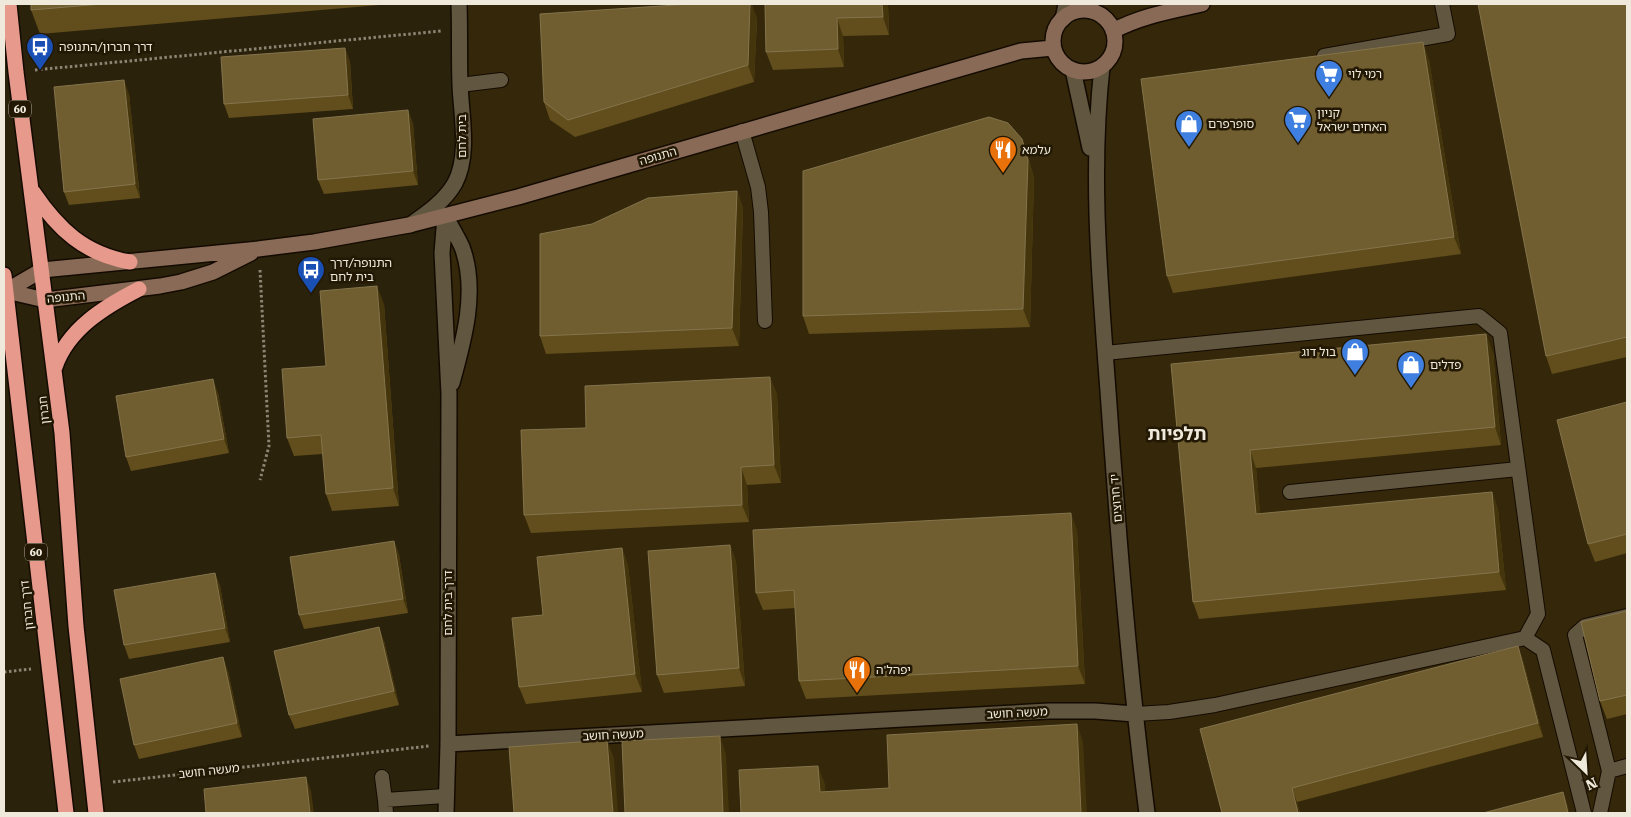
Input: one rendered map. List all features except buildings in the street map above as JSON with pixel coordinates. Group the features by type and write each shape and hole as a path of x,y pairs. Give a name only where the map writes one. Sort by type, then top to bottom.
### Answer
{"highway":[{"name":"חברון","path":"9,4 68,498 76,626 96,813"},
{"path":"31,189 51,218 72,238 102,254 130,262"},
{"name":"דרך חברון","path":"4,275 66,813"},
{"path":"54,369 60,353 78,329 110,305 138,289"}],"street":[{"path":"459,4 460,84"},
{"path":"1113,31 1139,19 1202,4"},
{"path":"1088,7 1105,18 1113,31 1114,51 1109,60 1102,67 1088,72 1072,70 1060,62 1052,42 1054,32 1064,11 1076,11 1088,7"},
{"name":"התנופה","path":"6,291 42,270 258,249 314,242 409,225 509,200 1021,51 1054,48"},
{"name":"יד חרוצים","path":"1102,67 1096,135 1095,181 1105,353 1134,714 1147,813"},
{"name":"יד חרוצים","path":"1072,70 1084,118 1095,181"},
{"name":"בית לחם","path":"409,225 435,206 452,188 458,176 462,156 463,134 460,84"},
{"name":"דרך בית לחם","path":"445,216 459,240 464,256 468,288 465,332 449,394"},
{"name":"דרך בית לחם","path":"445,216 442,263 449,394 448,744 446,813"},
{"name":"התנופה","path":"6,291 45,300 174,284 213,272 258,249"},
{"name":"מעשה חושב","path":"448,744 1049,711 1094,711 1134,714"}],"lane":[{"path":"1314,58 1448,34 1442,4"},
{"path":"460,84 501,80"},
{"path":"742,131 758,187 762,212 765,321"},
{"path":"1105,353 1479,316 1500,333 1538,614 1525,638"},
{"path":"1290,492 1518,469"},
{"path":"1600,813 1609,770 1575,635 1585,626 1627,616"},
{"path":"1134,714 1169,712 1215,705 1525,638 1543,650 1584,813"},
{"path":"1609,770 1627,766"},
{"path":"382,777 385,807 445,796"}],"path":[{"path":"16,72 423,32"},
{"path":"258,249 269,446 260,480"},
{"path":"4,672 49,667"},
{"name":"מעשה חושב","path":"92,785 448,744"}],"shaded area":[{"path":"459,4 1627,4 1627,813 455,813 446,244 460,85"}],"place":[{"name":"דרך חברון/התנופה","path":"40,71"},
{"name":"רמי לוי","path":"1329,98"},
{"name":"קניון האחים ישראל","path":"1298,144"},
{"name":"סופרפרם","path":"1189,148"},
{"name":"עלמא","path":"1003,174"},
{"name":"התנופה/דרך בית לחם","path":"311,294"},
{"name":"בול דוג","path":"1355,376"},
{"name":"פדלים","path":"1411,389"},
{"name":"יפהל'ה","path":"857,694"}],"district":[{"name":"תלפיות","path":"1177,433"}]}
